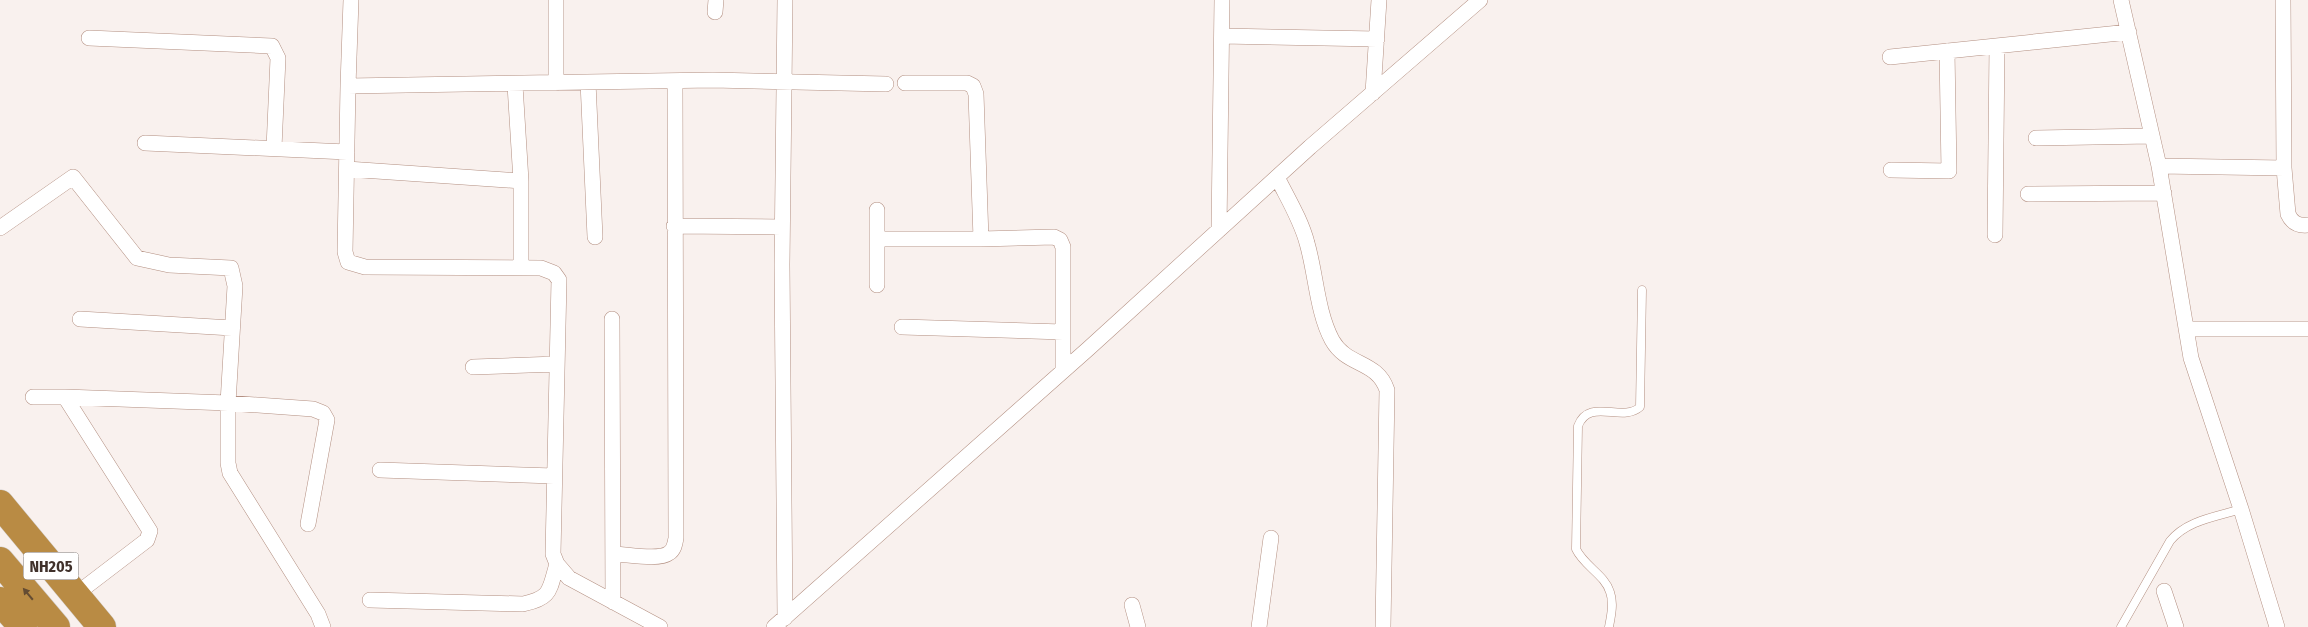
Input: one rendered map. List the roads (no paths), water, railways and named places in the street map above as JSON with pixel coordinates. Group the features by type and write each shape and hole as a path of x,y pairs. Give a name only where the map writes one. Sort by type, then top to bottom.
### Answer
{"highway":[{"name":"NH205","path":"0,504 102,627"},
{"path":"0,528 82,627"},
{"path":"0,561 56,627"},
{"path":"0,601 23,627"}],"street":[{"path":"351,0 345,252 348,262 365,267 541,268 554,273 559,280 553,554 557,564 569,578 660,627"},
{"path":"556,0 556,83"},
{"path":"780,622 784,0"},
{"path":"1219,230 1222,0"},
{"path":"1373,93 1380,0"},
{"path":"780,622 1064,371 1277,177 1480,0"},
{"path":"2121,0 2159,166 2191,358 2241,509 2277,627"},
{"path":"2283,0 2284,168 2288,214 2291,220 2297,224 2308,225"},
{"path":"1890,57 2129,32"},
{"path":"1222,36 1377,39"},
{"path":"89,38 272,46 278,58 274,148"},
{"path":"1995,235 1997,46"},
{"path":"1891,170 1949,171 1948,51"},
{"path":"348,86 515,85 714,80 886,84"},
{"path":"588,82 594,238"},
{"path":"612,554 658,557 668,554 673,549 676,538 675,82"},
{"path":"905,83 968,83 973,86 976,94 981,239"},
{"path":"515,85 521,181 521,268"},
{"path":"2036,138 2151,136"},
{"path":"145,142 347,152"},
{"path":"2159,166 2284,168"},
{"path":"347,169 521,181"},
{"path":"0,228 73,177 137,258 169,265 231,268 235,286 228,402 228,463 230,473 236,486 318,614 323,627"},
{"path":"1277,177 1303,230 1325,321 1332,340 1338,350 1348,358 1374,370 1383,377 1387,390 1383,627"},
{"path":"2028,194 2164,193"},
{"path":"877,210 877,285"},
{"path":"674,226 782,227"},
{"path":"876,239 1054,237 1060,240 1063,247 1062,332 1064,371"},
{"path":"80,319 232,328"},
{"path":"612,319 613,602"},
{"path":"902,326 1062,332"},
{"path":"2186,330 2308,329"},
{"path":"472,366 557,364"},
{"path":"32,397 228,402 313,409 323,413 327,420 308,524"},
{"path":"65,397 150,530 147,540 75,595"},
{"path":"380,470 554,476"},
{"path":"1259,627 1272,538"},
{"path":"370,600 523,604 538,601 547,595 557,564"},
{"path":"2164,591 2176,627"},
{"path":"1132,605 1138,627"}],"lane":[{"path":"1609,627 1612,602 1610,591 1601,578 1580,558 1576,550 1578,426 1582,417 1589,412 1630,412 1640,407 1642,290"},
{"path":"2121,627 2177,532 2192,524 2241,509"}]}
